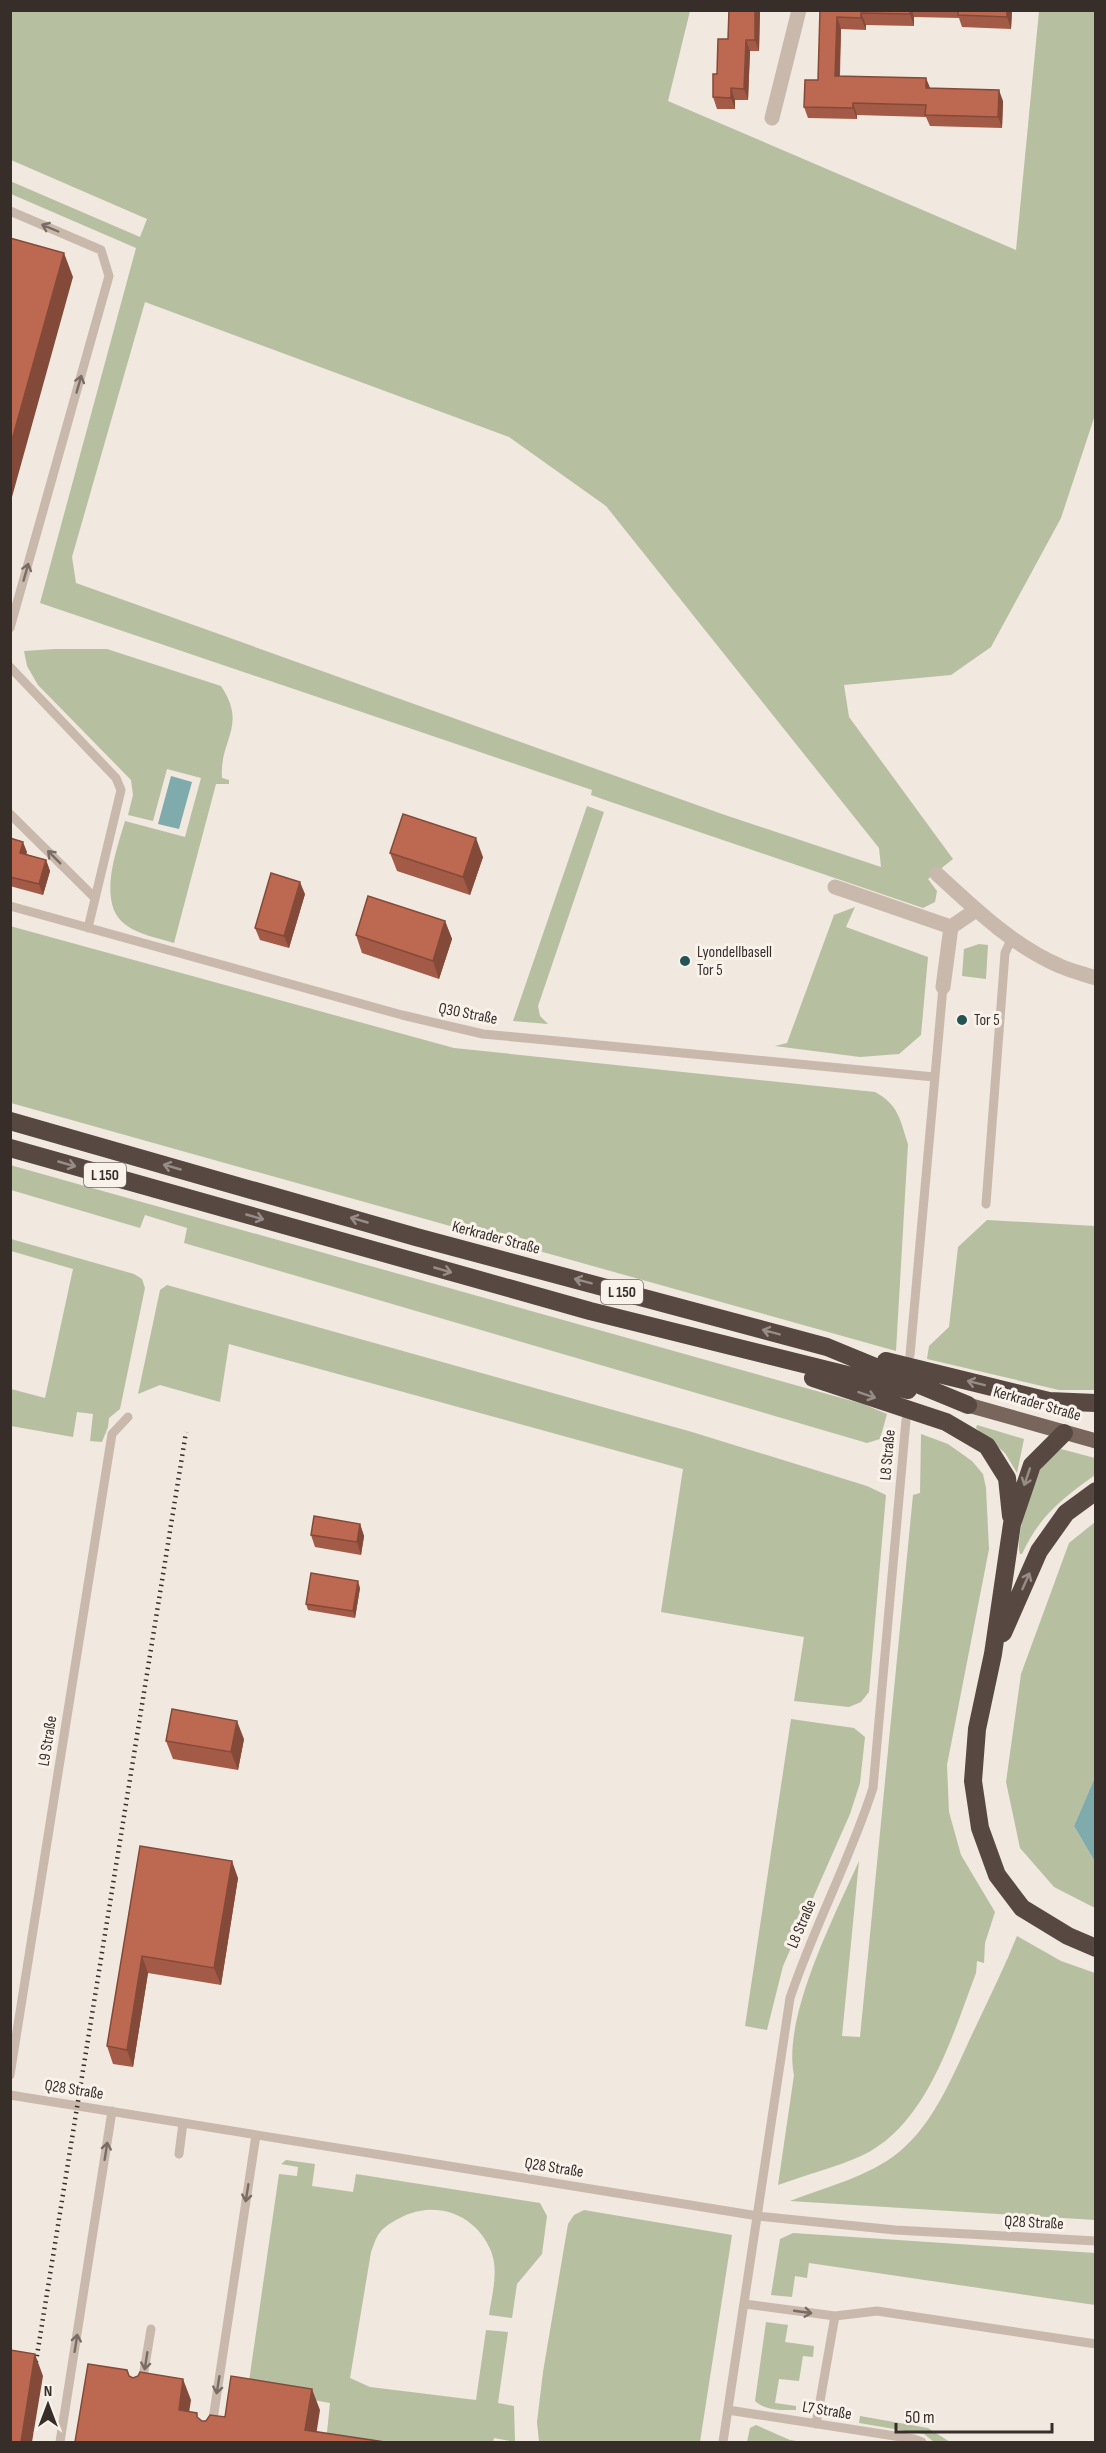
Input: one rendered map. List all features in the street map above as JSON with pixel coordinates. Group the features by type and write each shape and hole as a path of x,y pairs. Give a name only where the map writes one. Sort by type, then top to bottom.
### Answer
{"highway":[{"name":"Kerkrader Straße","path":"10,1121 416,1237 828,1347 968,1405"},
{"name":"Kerkrader Straße","path":"10,1148 590,1311 968,1405"},
{"path":"590,1311 843,1387 946,1422 987,1446 1007,1478 1012,1524"},
{"path":"828,1347 1049,1401 1095,1403"},
{"path":"1064,1433 1032,1464 1012,1524 993,1654 978,1729 973,1781 980,1828 998,1875 1022,1908 1068,1936 1095,1948"},
{"path":"993,1654 1039,1551 1066,1513 1095,1491"},
{"path":"1068,1936 1095,1940"}],"main road":[{"name":"Kerkrader Straße","path":"968,1405 1095,1441"}],"street":[{"path":"772,118 799,10"},
{"path":"937,873 975,910 1012,938 1059,966 1095,978"},
{"path":"834,887 951,927"},
{"path":"943,987 951,927 975,910"}],"lane":[{"path":"10,211 101,250 109,276 10,628"},
{"path":"10,667 116,778 121,790 88,928"},
{"path":"10,814 95,898"},
{"name":"Q30 Straße","path":"10,906 402,1015 483,1034 934,1077"},
{"path":"986,1204 1005,953 1012,938"},
{"path":"910,1355 943,987"},
{"name":"L9 Straße","path":"10,2074 112,1434 128,1417"},
{"name":"L8 Straße","path":"723,2442 790,1998 801,1966 860,1831 873,1788 906,1420"},
{"name":"Q28 Straße","path":"10,2095 758,2216 895,2230 1095,2241"},
{"path":"60,2442 112,2111"},
{"path":"179,2154 183,2123"},
{"path":"211,2436 256,2135"},
{"path":"745,2304 835,2316 877,2311 1095,2344"},
{"path":"816,2424 835,2316"},
{"path":"141,2392 151,2329"},
{"name":"L7 Straße","path":"728,2410 922,2442"}],"green space":[{"path":"11,11 690,11 668,101 1016,250 1039,11 1095,11 1095,415 1061,518 991,647 951,675 844,685 849,717 953,859 928,879 937,891 935,902 923,908 591,795 592,790 40,603 136,248 11,194 10,181 140,237 147,219 11,160","holes":["145,302 509,437 606,506 879,848 881,867 722,814 76,583 72,557"]},
{"path":"107,649 221,686 229,700 232,723 224,753 222,778 229,780 229,784 216,784 174,943 137,931 117,916 112,904 111,876 125,821 185,837 201,778 167,769 153,821 128,815 133,795 131,780 38,685 27,666 24,651"},
{"path":"587,806 604,812 538,1006 540,1016 548,1024 513,1021"},
{"path":"855,907 846,927 928,957 921,1035 899,1054 860,1057 775,1046 787,1043 834,915"},
{"path":"10,926 454,1048 875,1092 889,1102 898,1114 908,1144 896,1351 11,1103"},
{"path":"979,944 988,945 986,979 962,976 964,949"},
{"path":"10,1165 863,1404 887,1414 880,1439 867,1443 184,1243 187,1228 145,1215 140,1228 11,1190"},
{"path":"987,1220 1095,1226 1095,1390 1059,1390 927,1359 929,1346 949,1327 958,1247"},
{"path":"11,1239 134,1274 142,1279 145,1288 120,1409 109,1418 102,1442 90,1441 93,1414 77,1412 73,1437 11,1426 11,1389 45,1398 73,1269 11,1251"},
{"path":"167,1285 692,1432 867,1486 886,1495 869,1692 861,1702 849,1707 794,1701 804,1637 661,1612 683,1469 229,1344 220,1402 160,1385 138,1394 160,1290"},
{"path":"977,1425 1024,1439 1017,1473 1005,1453 976,1428"},
{"path":"921,1434 948,1444 972,1461 983,1474 986,1488 989,1549 947,1765 949,1812 961,1855 995,1912 985,1943 984,1963 977,1961 976,1973 946,2051 920,2102 903,2124 884,2142 861,2156 778,2185 794,2075 792,2051 803,1996 825,1937 859,1861 842,2036 860,2037 913,1495 920,1493"},
{"path":"1061,1449 1095,1458 1095,1475 1072,1492 1044,1518 1020,1554 1019,1538 1033,1484 1043,1465"},
{"path":"1095,1522 1095,1777 1074,1826 1095,1862 1095,1908 1054,1887 1020,1848 1006,1782 1021,1674 1069,1543"},
{"path":"791,1719 854,1728 865,1737 860,1783 850,1814 783,1966 767,2030 745,2026"},
{"path":"1017,1936 1061,1961 1095,1973 1095,2220 790,2201 846,2181 887,2161 899,2152 924,2125 953,2075"},
{"path":"286,2160 315,2164 312,2186 353,2192 356,2174 540,2203 547,2216 542,2254 517,2284 512,2318 489,2315 494,2283 491,2251 484,2238 465,2219 440,2210 427,2210 413,2212 382,2230 371,2252 350,2378 370,2387 476,2400 486,2330 508,2332 498,2403 514,2406 515,2442 494,2438 493,2442 326,2442 330,2403 248,2388 279,2174 297,2176 298,2167 281,2164"},
{"path":"584,2210 732,2235 700,2442 539,2442 537,2422 543,2372 568,2224 574,2215"},
{"path":"793,2233 1095,2253 1095,2305 809,2263 807,2278 795,2276 792,2297 771,2295 780,2239"},
{"path":"766,2322 788,2325 785,2342 814,2346 813,2357 803,2356 799,2381 779,2379 775,2403 796,2406 796,2410 769,2408 755,2401"},
{"path":"860,2416 928,2428 950,2442 934,2442 924,2434 859,2423"},
{"path":"756,2425 790,2440 803,2442 747,2442 750,2428"}],"water":[{"path":"171,776 192,782 179,829 158,824"},
{"path":"1095,1777 1095,1862 1074,1826"}],"building":[{"path":"729,10 755,10 755,40 746,40 744,89 731,88 731,98 713,97 713,74 717,74 718,39 728,39"},
{"path":"820,10 910,10 910,14 861,13 861,18 837,17 835,76 926,78 926,88 999,90 998,117 925,115 926,105 853,103 853,108 804,107 805,80 818,80"},
{"path":"958,10 1007,10 1007,17 958,15"},
{"path":"10,238 64,253 10,447"},
{"path":"403,814 476,838 463,877 390,853"},
{"path":"10,838 23,842 20,853 46,860 39,884 10,877"},
{"path":"271,873 300,882 284,936 255,928"},
{"path":"368,896 445,921 433,961 356,935"},
{"path":"314,1516 360,1524 357,1542 311,1535"},
{"path":"311,1573 358,1581 353,1611 306,1604"},
{"path":"172,1709 237,1721 231,1752 166,1741"},
{"path":"140,1846 232,1861 214,1968 142,1956 127,2050 107,2046"},
{"path":"10,2350 35,2354 21,2442 10,2442"},
{"path":"88,2364 127,2370 129,2376 133,2378 140,2372 183,2379 179,2410 197,2413 197,2417 202,2421 206,2421 210,2415 225,2417 231,2376 312,2389 305,2430 385,2442 75,2442"}],"railway":[{"path":"34,2374 186,1432"}],"place":[{"name":"Lyondellbasell Tor 5","path":"685,961"},
{"name":"Tor 5","path":"962,1020"}]}
